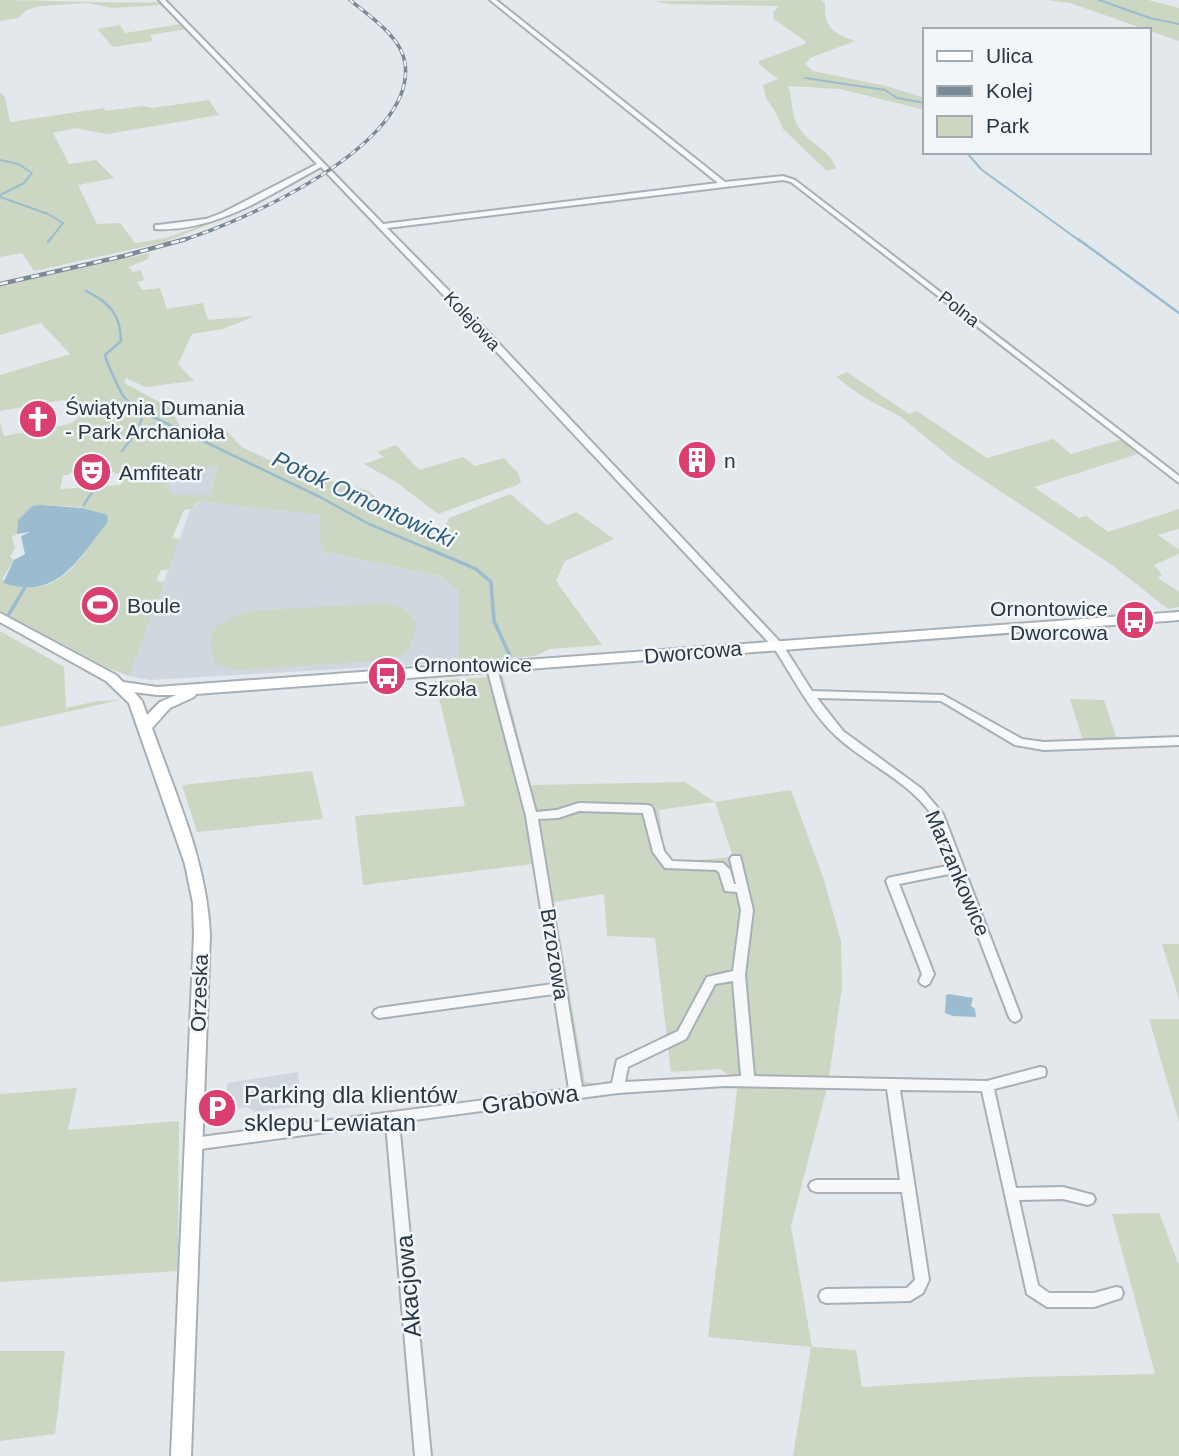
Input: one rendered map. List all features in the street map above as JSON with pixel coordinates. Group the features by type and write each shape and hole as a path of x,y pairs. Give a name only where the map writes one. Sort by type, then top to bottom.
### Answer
{"street":[{"name":"Kolejowa","path":"162,0 382,226 778,646"},
{"path":"493,0 724,184"},
{"path":"158,227 207,221 225,215 320,165"},
{"name":"Polna","path":"382,226 724,184 783,178 793,181 1179,480"},
{"name":"Orzeska","path":"0,617 122,686 137,704 193,864 201,903 181,1456"},
{"name":"Dworcowa","path":"122,686 163,698 208,689 1179,617"},
{"name":"Marzankowice","path":"778,646 809,694 840,734 932,804 1015,1017"},
{"name":"Brzozowa","path":"492,668 532,816 576,1092"},
{"path":"809,694 943,698 1019,742 1044,746 1179,741"},
{"path":"137,704 163,698"},
{"name":"Dworcowa","path":"146,725 163,698"},
{"path":"532,816 558,814 579,807 647,809 659,852 669,866 719,866 724,870 729,888 743,888"},
{"path":"736,859 747,910 739,975 748,1081"},
{"path":"925,981 928,974 892,881 957,868"},
{"path":"618,1088 622,1064 682,1035 711,980 739,975"},
{"path":"379,1013 560,988"},
{"name":"Grabowa","path":"193,1144 618,1088 748,1081 987,1086 1040,1072"},
{"path":"826,1296 910,1294 918,1288 922,1280 893,1085"},
{"path":"987,1086 1032,1289 1047,1300 1094,1300 1116,1293"},
{"name":"Akacjowa","path":"392,1117 423,1456"},
{"path":"816,1186 907,1186"},
{"path":"1011,1195 1063,1192 1088,1199"}],"shaded area":[{"path":"170,467 218,467 210,495 173,495 163,481"},
{"path":"198,501 321,515 321,551 440,576 459,591 459,662 150,680 129,676 192,505 197,505"},
{"path":"298,1072 301,1106 255,1112 247,1107 228,1110 227,1083"}],"green space":[{"path":"0,0 162,2 164,5 111,8 89,3 40,6 27,10 18,18 0,21"},
{"path":"821,0 825,3 826,18 831,28 855,41 810,58 805,64 813,71 886,86 923,97 923,110 840,89 788,86 797,125 833,161 836,168 827,171 783,129 766,98 763,85 778,79 759,64 759,61 805,44 805,41 774,19 773,12 779,6 668,4 654,1"},
{"path":"1046,0 1148,0 1179,8 1179,41 1151,31 1151,28 1142,28 1070,3"},
{"path":"181,24 186,29 150,35 153,41 113,47 97,29 120,25 125,33"},
{"path":"0,92 5,97 10,122 104,108 105,111 143,106 152,108 209,100 219,115 107,134 75,128 53,133 69,164 96,160 114,178 78,185 97,224 120,223 135,243 166,238 200,226 320,165 323,168 253,207 165,242 34,271 22,253 0,257"},
{"path":"150,253 148,259 129,267 133,272 141,270 144,280 137,282 142,290 160,288 167,309 203,303 208,320 255,316 223,329 192,334 178,364 194,381 145,387 126,378 124,383 169,407 180,426 211,432 222,426 242,447 293,471 367,490 420,533 444,532 449,518 510,494 547,525 576,512 614,539 565,561 556,581 602,645 550,649 535,656 459,662 459,591 440,576 321,551 320,515 198,501 191,509 184,510 172,538 180,539 168,570 161,570 156,581 164,582 129,676 106,667 0,611 0,422 4,436 70,424 81,415 78,406 64,400 0,411 0,375 70,354 41,323 0,335 0,286","holes":["84,461 126,477 120,485 60,489 63,475 68,475","170,467 218,467 210,495 173,495 163,481","32,506 82,507 82,510 108,516 86,552 67,573 42,586 28,587 2,579 14,560 10,557 15,548 12,537 17,534 18,520"]},
{"path":"847,372 909,414 917,411 987,458 1053,439 1071,454 1123,439 1141,453 1034,487 1079,518 1086,516 1108,532 1179,509 1179,529 1158,535 1179,550 1179,554 1154,565 1162,575 1158,578 1179,592 1179,607 1168,609 1112,565 956,462 901,417 863,397 836,377"},
{"path":"396,445 419,470 463,457 475,466 504,458 518,473 521,482 438,514 396,482 364,464 384,457 377,452"},
{"path":"384,603 404,610 417,625 409,649 400,657 376,661 235,670 216,664 212,652 212,634 216,627 240,614 251,611"},
{"path":"0,631 64,667 66,708 97,701 120,700 0,727"},
{"path":"503,676 531,785 685,782 715,802 791,790 824,880 841,941 842,987 828,1084 791,1226 812,1347 856,1350 862,1387 1023,1377 1155,1374 1112,1214 1159,1213 1179,1265 1179,1456 793,1456 811,1347 708,1337 738,1081 720,1069 671,1072 655,938 607,936 604,894 554,902 585,1082 615,1086 576,1092 569,1083 532,864 363,885 355,816 465,806 435,681","holes":["715,802 733,857 665,863 659,810"]},
{"path":"1070,699 1104,700 1118,743 1084,744"},
{"path":"312,771 323,819 197,832 182,785"},
{"path":"1162,944 1179,944 1179,999"},
{"path":"1149,1019 1179,1019 1179,1122"},
{"path":"77,1088 68,1130 179,1121 178,1271 0,1282 0,1094"},
{"path":"0,1351 65,1351 55,1434 0,1441"}],"water":[{"path":"32,506 81,508 105,514 108,516 107,523 76,563 52,581 38,586 22,587 3,583 14,560 25,554 21,536 30,532 17,534 18,520"},
{"path":"946,995 973,998 971,1006 975,1009 976,1017 945,1013"}],"waterway":[{"path":"1099,0 1150,18 1179,24"},
{"path":"805,78 885,90 897,98 923,103"},
{"path":"968,154 982,170 1080,241"},
{"name":"Potok Ornontowicki","path":"0,160 18,164 32,173 24,183 0,195"},
{"name":"Potok Ornontowicki","path":"0,197 48,214 63,223 49,241"},
{"path":"1078,239 1179,313"},
{"name":"Potok Ornontowicki","path":"86,291 107,305 119,324 121,341 105,355 120,390 131,403 143,412 320,497 369,524 431,550"},
{"path":"122,451 139,428 143,413"},
{"path":"84,505 92,492"},
{"name":"Potok Ornontowicki","path":"427,548 476,569 491,582 494,621 510,656"},
{"path":"9,614 27,584"}],"railway":[{"path":"184,239 243,217 321,176 356,150 384,123 401,93 405,63 391,35 350,0"},
{"path":"0,284 184,239"},
{"path":"180,241 184,239"}],"place":[{"name":"Świątynia Dumania - Park Archanioła","path":"38,419"},
{"name":"n","path":"697,460"},
{"name":"Amfiteatr","path":"92,472"},
{"name":"Boule","path":"100,605"},
{"name":"Ornontowice Dworcowa","path":"1135,620"},
{"name":"Ornontowice Szkoła","path":"387,676"},
{"name":"Parking dla klientów sklepu Lewiatan","path":"217,1108"}]}
